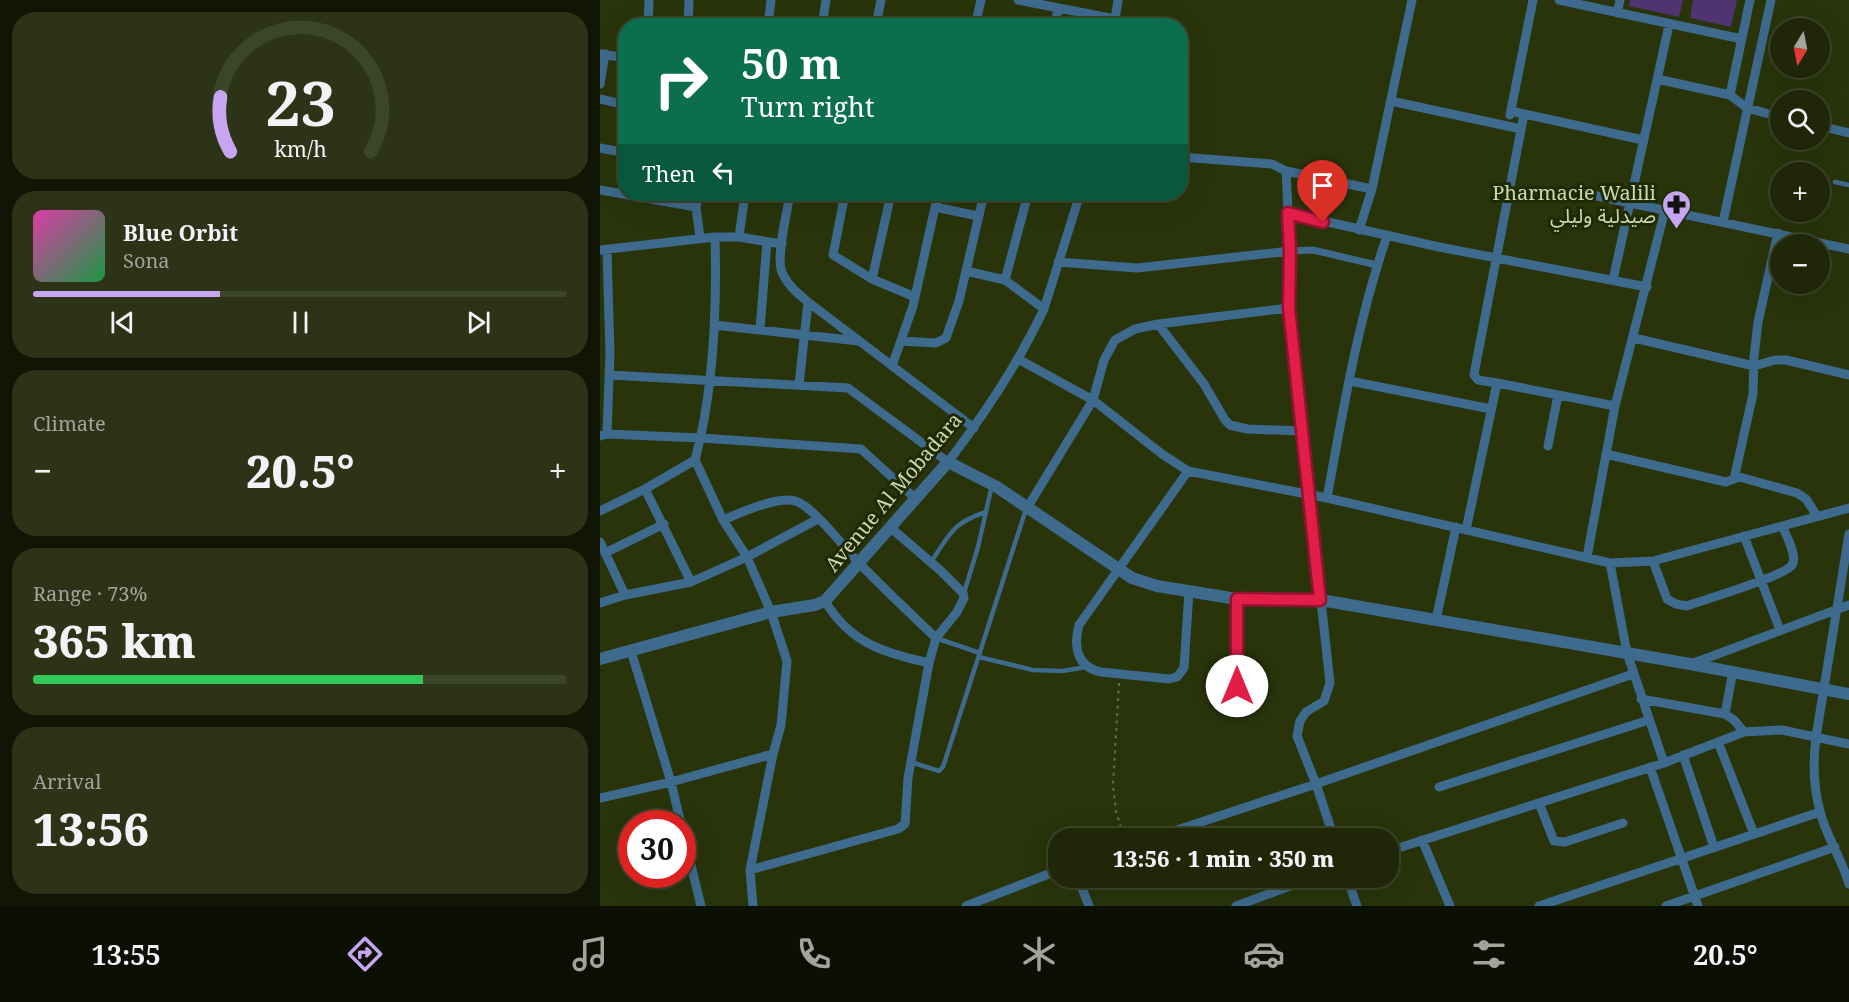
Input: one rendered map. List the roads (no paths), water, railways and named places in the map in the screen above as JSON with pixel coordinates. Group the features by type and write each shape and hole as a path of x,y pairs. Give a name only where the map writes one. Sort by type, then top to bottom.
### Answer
{"street":[{"path":"648,18 649,0"},
{"path":"688,18 689,0"},
{"path":"769,18 771,0"},
{"path":"823,18 826,0"},
{"path":"878,18 881,0"},
{"path":"977,18 981,0"},
{"path":"1018,0 1098,18"},
{"path":"1115,18 1118,0"},
{"path":"1359,230 1372,189 1412,0"},
{"path":"1508,126 1533,0"},
{"path":"1559,0 1742,39"},
{"path":"1617,12 1620,0"},
{"path":"1730,95 1750,0"},
{"path":"1723,222 1770,0"},
{"path":"1056,18 1058,8"},
{"path":"1613,280 1669,25"},
{"path":"600,84 603,54 618,57"},
{"path":"1657,79 1730,95 1747,108 1770,114"},
{"path":"600,99 618,103"},
{"path":"1391,101 1521,129"},
{"path":"1511,111 1643,140"},
{"path":"1524,114 1474,375 1480,381 1615,406"},
{"path":"1830,128 1849,133"},
{"path":"600,148 618,151"},
{"path":"1188,158 1272,164 1286,171 1372,189"},
{"path":"1286,171 1290,251 1289,308 1329,689 1324,700 1306,712 1300,721 1297,736 1331,828"},
{"path":"600,190 618,193"},
{"path":"1587,194 1849,249"},
{"path":"662,201 696,207"},
{"path":"697,201 696,207 700,238"},
{"path":"740,237 744,201"},
{"path":"789,201 780,267 786,279 808,302 974,428"},
{"path":"844,201 833,255 872,279 915,297"},
{"path":"872,279 889,201"},
{"path":"892,366 915,297 936,201"},
{"path":"901,341 936,343 946,338 954,319 982,201"},
{"path":"1005,280 1026,201"},
{"name":"Avenue Al Mobadara","path":"600,659 771,612 815,605 825,601 948,462 974,428 1018,359 1044,309 1078,201"},
{"path":"935,207 978,216"},
{"path":"1587,557 1615,406 1665,210"},
{"path":"1288,213 1388,236 1647,287"},
{"path":"1606,454 1726,482 1732,481 1736,476 1753,394 1758,322 1778,233"},
{"path":"1328,498 1350,381 1377,265 1388,236"},
{"path":"715,237 714,325 701,438 695,460 723,520 747,557 771,612 787,661 781,725 750,870 750,905"},
{"path":"782,244 740,237 715,237 603,250 605,353 609,375 604,435 701,438 861,449 916,499"},
{"path":"760,329 767,242"},
{"path":"1058,262 1137,268 1313,250 1377,265"},
{"path":"966,271 1005,280 1044,309"},
{"path":"799,385 808,302"},
{"path":"1027,508 1093,400 1104,360 1115,340 1135,329 1158,324 1289,308"},
{"path":"1158,324 1204,384 1230,425 1247,429 1301,431"},
{"path":"714,325 860,341"},
{"path":"1634,338 1754,366 1775,360 1786,360 1849,375"},
{"path":"1018,359 1093,400 1162,454 1188,471 1328,498 1610,563 1653,561 1849,508"},
{"path":"609,375 848,388 948,462 992,485 1119,569 1143,582 1237,599 1320,600 1849,694"},
{"path":"1350,381 1491,409"},
{"path":"1436,620 1497,383"},
{"path":"1548,446 1558,395"},
{"path":"600,511 645,489 695,460"},
{"path":"1188,471 1079,626 1077,651 1086,667 1101,672 1169,679 1181,674 1184,668 1189,591"},
{"path":"1736,476 1797,493 1806,499 1817,516"},
{"path":"645,489 691,582"},
{"path":"723,520 755,507 786,500 798,502 818,519 859,564 936,638"},
{"path":"600,603 625,595 691,582 747,557 818,519"},
{"path":"605,553 664,524"},
{"path":"1653,561 1667,599 1687,606 1761,580 1793,565 1794,557 1782,526"},
{"path":"750,870 903,827 907,820 908,778 929,663 936,638 957,612 964,598 963,593 931,562 891,528"},
{"path":"1744,536 1780,630"},
{"path":"1848,541 1813,765 1820,812 1846,866 1849,884"},
{"path":"600,542 625,595"},
{"path":"1610,563 1626,654 1664,763"},
{"path":"1237,599 1237,686"},
{"path":"825,601 836,619 864,642 902,657 929,663"},
{"path":"1690,664 1849,605"},
{"path":"631,651 678,810"},
{"path":"1725,714 1733,672"},
{"path":"1183,828 1633,674"},
{"path":"1641,699 1725,714 1734,720 1744,732"},
{"path":"1439,787 1649,720"},
{"path":"1399,848 1664,763 1744,732 1782,730 1849,744"},
{"path":"1718,742 1754,834"},
{"path":"600,798 671,782 773,754"},
{"path":"1683,755 1714,848"},
{"path":"1650,767 1698,906"},
{"path":"1539,803 1554,842 1565,842 1623,823"},
{"path":"1539,906 1820,812"},
{"path":"1422,840 1450,906"},
{"path":"1666,906 1835,847"},
{"path":"966,906 1048,874"},
{"path":"696,885 701,906"},
{"path":"1082,888 1089,906"},
{"path":"1236,906 1285,888"},
{"path":"1351,888 1357,906"}],"lane":[{"path":"1835,182 1849,185"},
{"path":"963,593 973,566 992,485"},
{"path":"911,762 939,771 944,767 1027,508"},
{"path":"931,562 956,526 966,518 986,512"},
{"path":"936,638 980,655 1033,670 1062,672 1086,667"}],"place":[{"name":"Pharmacie Walili صيدلية وليلي","path":"1677,230"}]}
